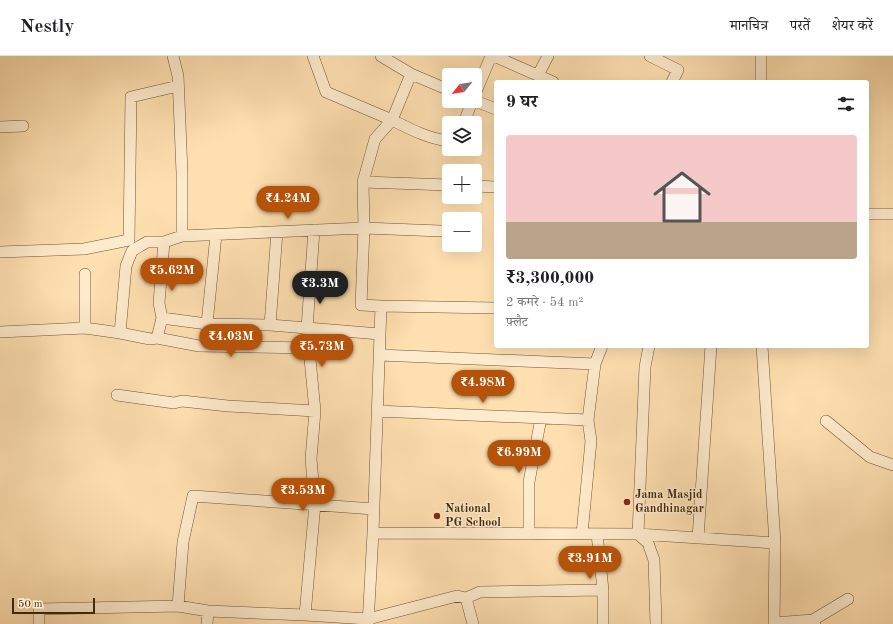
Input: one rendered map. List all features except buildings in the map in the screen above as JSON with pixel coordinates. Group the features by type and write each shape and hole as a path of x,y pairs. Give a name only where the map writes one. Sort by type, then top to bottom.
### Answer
{"street":[{"path":"173,56 178,76 182,173 182,236"},
{"path":"313,56 326,92 415,131 442,140"},
{"path":"381,56 411,74 442,87"},
{"path":"482,77 491,56"},
{"path":"494,56 549,80"},
{"path":"538,75 548,56"},
{"path":"650,56 678,70 673,80"},
{"path":"761,56 761,80"},
{"path":"411,74 392,120 375,139 363,182 364,228 361,305 494,308"},
{"path":"0,252 84,249 129,240 131,97 178,86"},
{"path":"482,103 494,108"},
{"path":"0,127 22,126"},
{"path":"363,182 442,185"},
{"path":"482,186 494,187"},
{"path":"869,214 893,214"},
{"path":"120,333 126,266 132,251 147,242 164,242 182,236 364,228 441,231"},
{"path":"305,615 315,504 311,459 315,411 307,328 314,230"},
{"path":"270,325 277,232"},
{"path":"207,324 216,234"},
{"path":"157,338 162,318 159,303 164,242"},
{"path":"85,274 85,328"},
{"path":"368,621 374,508 380,306"},
{"path":"162,318 207,324 270,325 380,334"},
{"path":"0,332 85,328 150,339 157,338 199,346 309,348"},
{"path":"582,534 591,441 588,420 595,364 601,348"},
{"path":"649,348 645,367 638,534 648,544 654,560 656,624"},
{"path":"698,538 711,348"},
{"path":"762,348 775,542 774,623 814,622 848,599"},
{"path":"379,355 595,364"},
{"path":"118,395 174,403 182,401 228,406 315,411"},
{"path":"377,411 588,420"},
{"path":"529,534 530,482 541,418"},
{"path":"826,421 870,457 893,465"},
{"path":"178,606 183,542 193,496 374,508"},
{"path":"373,533 638,534 775,542"},
{"path":"598,534 603,624"},
{"path":"39,624 39,609 178,606 208,611 305,615 368,621 457,596 466,598 480,592 602,590"},
{"path":"466,598 473,624"},
{"path":"207,624 208,611"}],"place":[{"name":"Jama Masjid Gandhinagar","path":"627,502"},
{"name":"National PG School","path":"437,516"}]}
